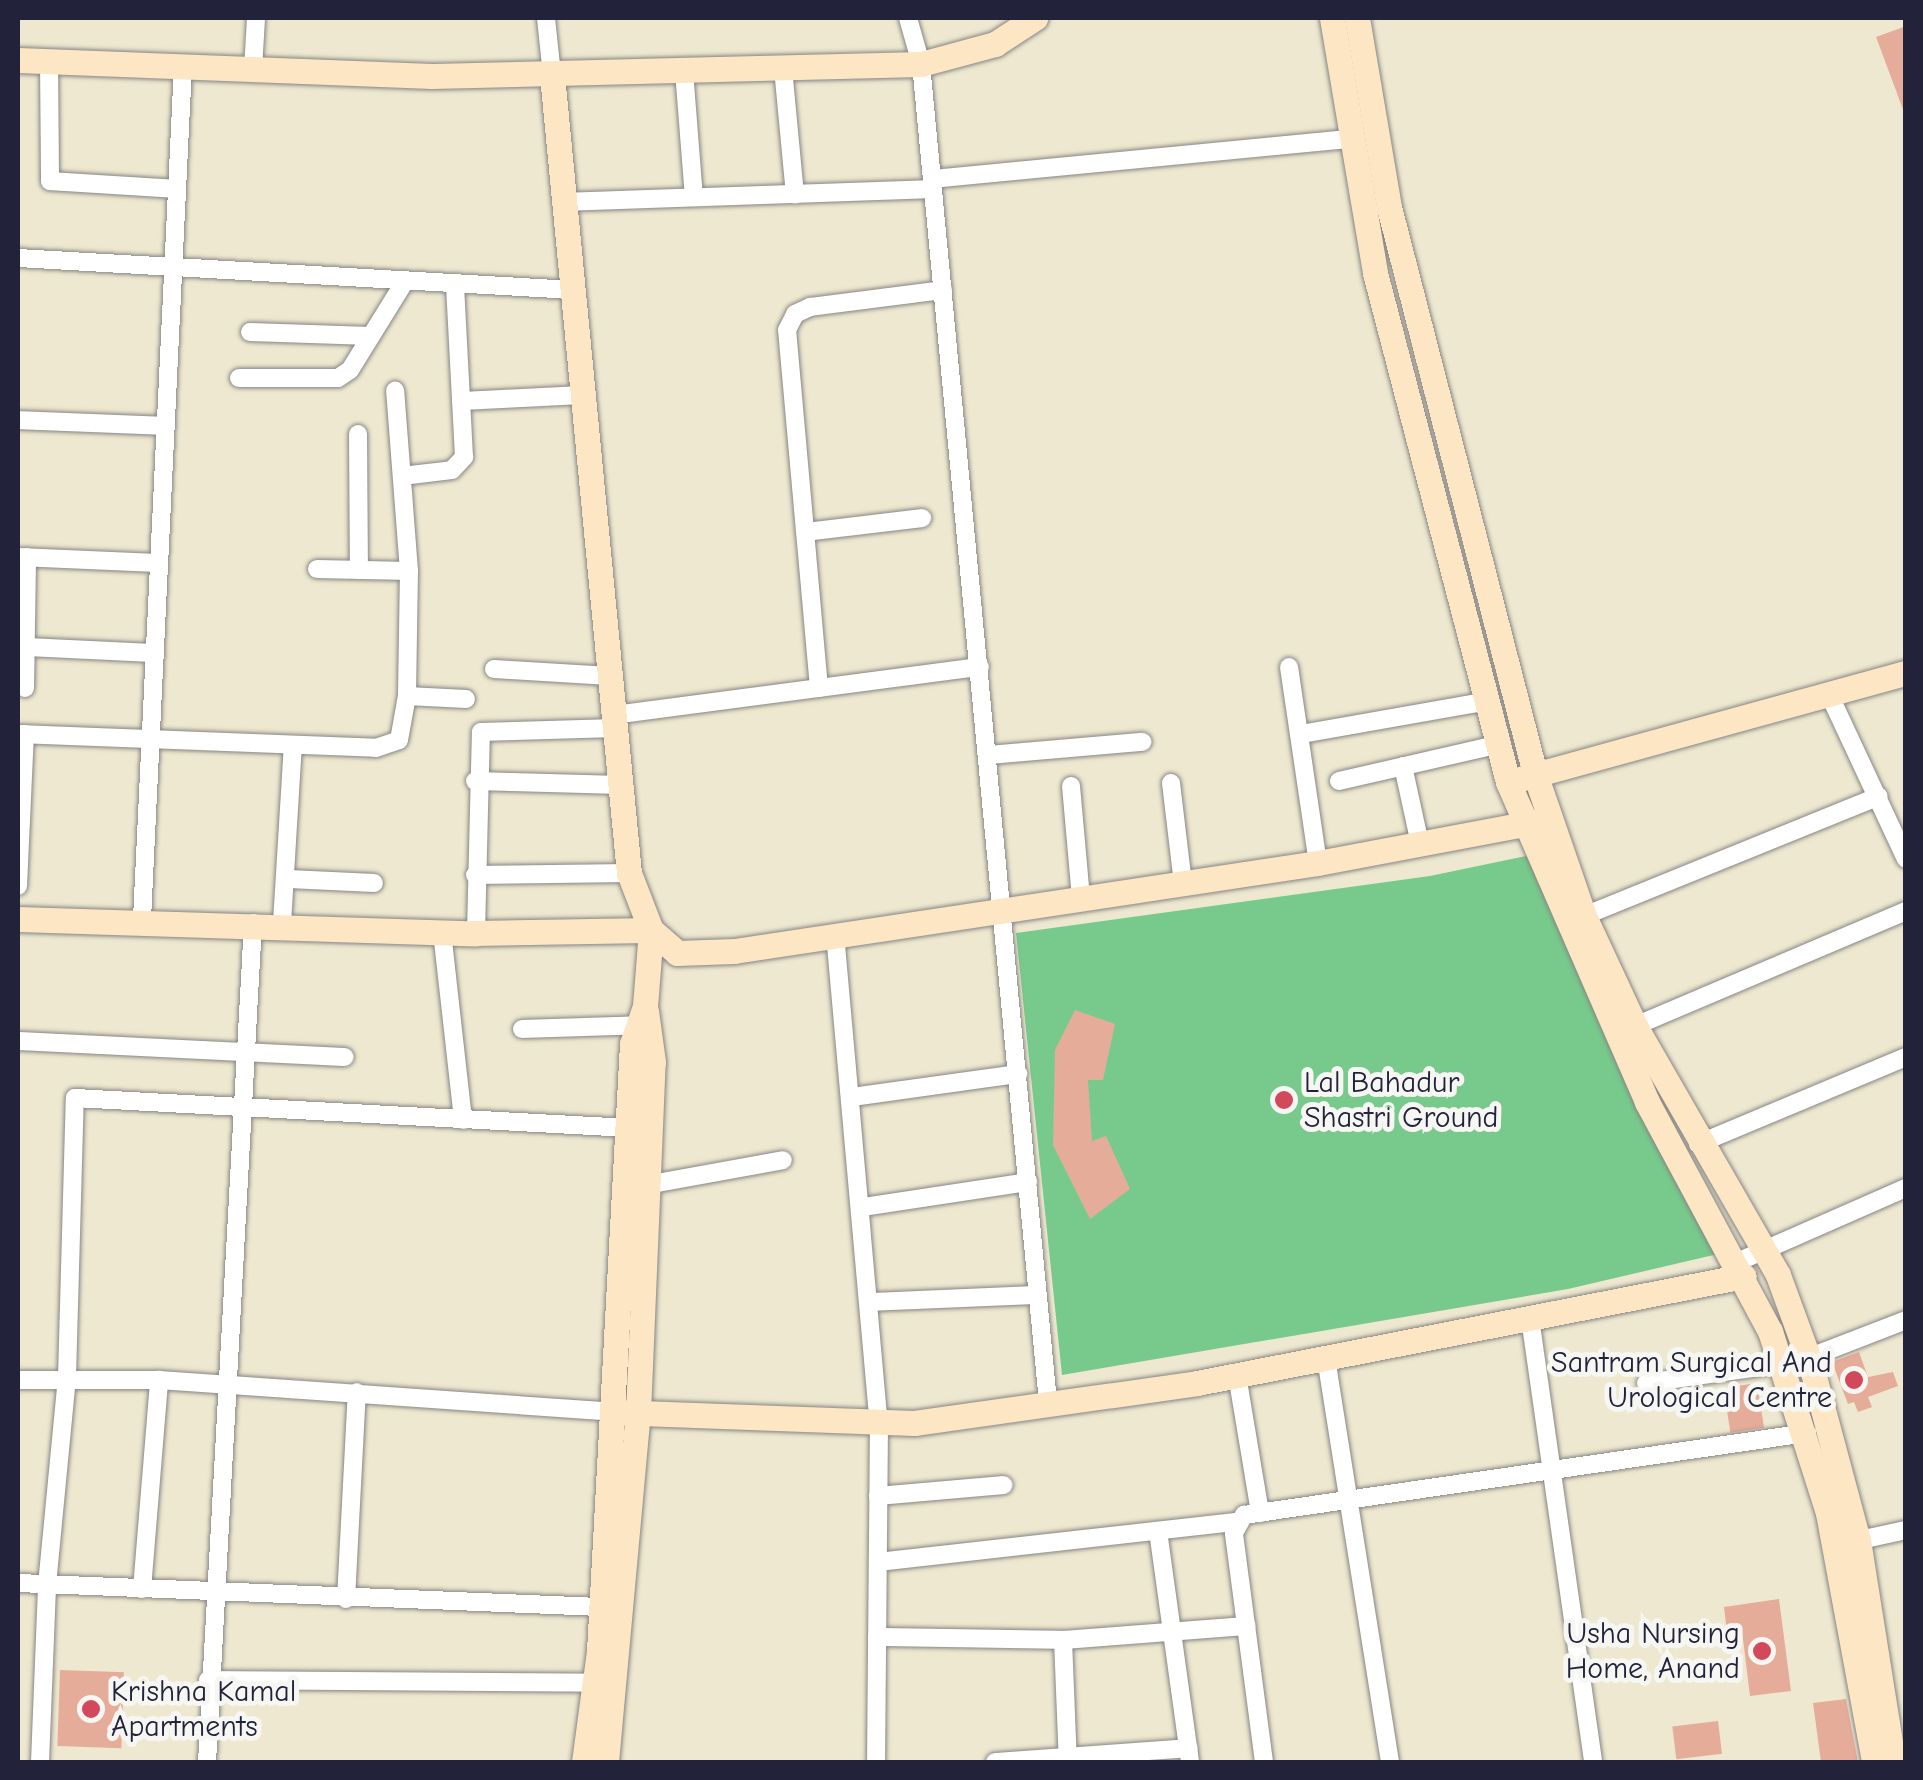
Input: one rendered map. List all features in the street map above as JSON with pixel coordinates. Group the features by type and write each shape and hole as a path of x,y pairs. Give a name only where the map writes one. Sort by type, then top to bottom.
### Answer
{"street":[{"path":"253,68 256,18"},
{"path":"546,18 630,873 651,930 629,1128 626,1413 584,1762"},
{"path":"908,18 921,64 944,290 1048,1404"},
{"path":"18,60 552,75 921,64 996,44 1035,18"},
{"path":"1332,18 1348,139 1496,745 1522,826 1647,1102 1739,1269 1782,1364 1847,1542 1874,1762"},
{"path":"1357,18 1389,207 1535,774 1584,916 1634,1026 1698,1144 1764,1250 1808,1358 1893,1762"},
{"path":"49,61 50,180 177,189"},
{"path":"142,919 183,66"},
{"path":"783,68 795,194"},
{"path":"684,71 694,197"},
{"path":"564,202 795,194 933,184 1348,139"},
{"path":"18,258 573,290"},
{"path":"239,378 338,378 406,281"},
{"path":"402,476 460,466 455,284"},
{"path":"819,688 787,330 795,314 944,290"},
{"path":"250,332 371,336"},
{"path":"18,886 21,734 149,741 390,745 404,732 409,571 396,391"},
{"path":"461,401 583,395"},
{"path":"18,420 165,426"},
{"path":"358,434 359,570"},
{"path":"805,532 922,518"},
{"path":"25,688 22,557 158,563"},
{"path":"317,569 409,571"},
{"path":"26,647 154,653"},
{"path":"476,932 475,781 481,732 615,722 819,688 980,667"},
{"path":"1289,667 1302,734 1318,863"},
{"path":"494,669 610,676"},
{"path":"1508,782 1906,673"},
{"path":"1829,694 1906,859"},
{"path":"407,696 466,699"},
{"path":"1302,734 1483,702"},
{"path":"989,756 1142,742"},
{"path":"282,923 289,879 293,745"},
{"path":"1340,780 1496,745"},
{"path":"1403,766 1420,844"},
{"path":"475,781 621,785"},
{"path":"1171,782 1182,882"},
{"path":"1071,786 1080,897"},
{"path":"1584,916 1879,796"},
{"path":"18,919 282,923 442,932 651,930 677,953 835,934 1318,863 1550,819"},
{"path":"475,875 630,873"},
{"path":"289,879 374,883"},
{"path":"1634,1026 1906,912"},
{"path":"208,1762 208,1680 220,1589 253,924"},
{"path":"442,932 464,1120"},
{"path":"835,934 863,1207 879,1423 876,1762"},
{"path":"522,1029 644,1019"},
{"path":"606,1762 626,1413 646,1184 644,1019"},
{"path":"18,1041 345,1057"},
{"path":"1698,1144 1906,1057"},
{"path":"852,1097 1018,1074"},
{"path":"40,1762 47,1585 67,1377 76,1098 629,1128"},
{"path":"646,1184 784,1160"},
{"path":"863,1207 1028,1182"},
{"path":"18,1380 159,1380 626,1413 879,1423 1048,1404 1238,1375 1530,1318 1739,1269 1764,1250 1906,1188"},
{"path":"870,1302 1038,1295"},
{"path":"1530,1318 1593,1762"},
{"path":"1808,1358 1906,1320"},
{"path":"1326,1358 1390,1762"},
{"path":"1646,1382 1782,1364"},
{"path":"1238,1375 1260,1513"},
{"path":"142,1589 159,1380"},
{"path":"346,1599 356,1392"},
{"path":"878,1562 1236,1522 1260,1513 1807,1433"},
{"path":"878,1496 1004,1485"},
{"path":"1236,1522 1264,1762"},
{"path":"995,1762 1188,1755 1158,1530"},
{"path":"1847,1542 1906,1530"},
{"path":"18,1583 600,1607"},
{"path":"877,1637 1063,1640 1246,1626"},
{"path":"1063,1640 1068,1760"},
{"path":"208,1680 594,1683"}],"green space":[{"path":"1535,854 1735,1250 1568,1289 1062,1375 1016,933 1430,876"}],"building":[{"path":"1906,26 1906,112 1904,112 1876,37"},
{"path":"1075,1010 1115,1024 1103,1080 1088,1080 1092,1141 1106,1136 1130,1189 1090,1219 1053,1145 1055,1050"},
{"path":"1859,1352 1868,1377 1893,1372 1898,1386 1868,1397 1872,1407 1858,1412 1854,1402 1848,1404 1832,1362"},
{"path":"1757,1383 1764,1427 1730,1433 1723,1388"},
{"path":"1779,1599 1791,1691 1750,1696 1742,1631 1727,1633 1724,1607"},
{"name":"Krishna Kamal Apartments","path":"60,1670 124,1672 121,1748 57,1746"},
{"path":"1846,1699 1858,1762 1821,1762 1813,1703"},
{"path":"1718,1721 1722,1754 1676,1759 1672,1727"}],"place":[{"name":"Lal Bahadur Shastri Ground","path":"1284,1100"},
{"name":"Santram Surgical And Urological Centre","path":"1854,1380"},
{"name":"Usha Nursing Home, Anand","path":"1762,1651"},
{"name":"Krishna Kamal Apartments","path":"91,1709"}]}
